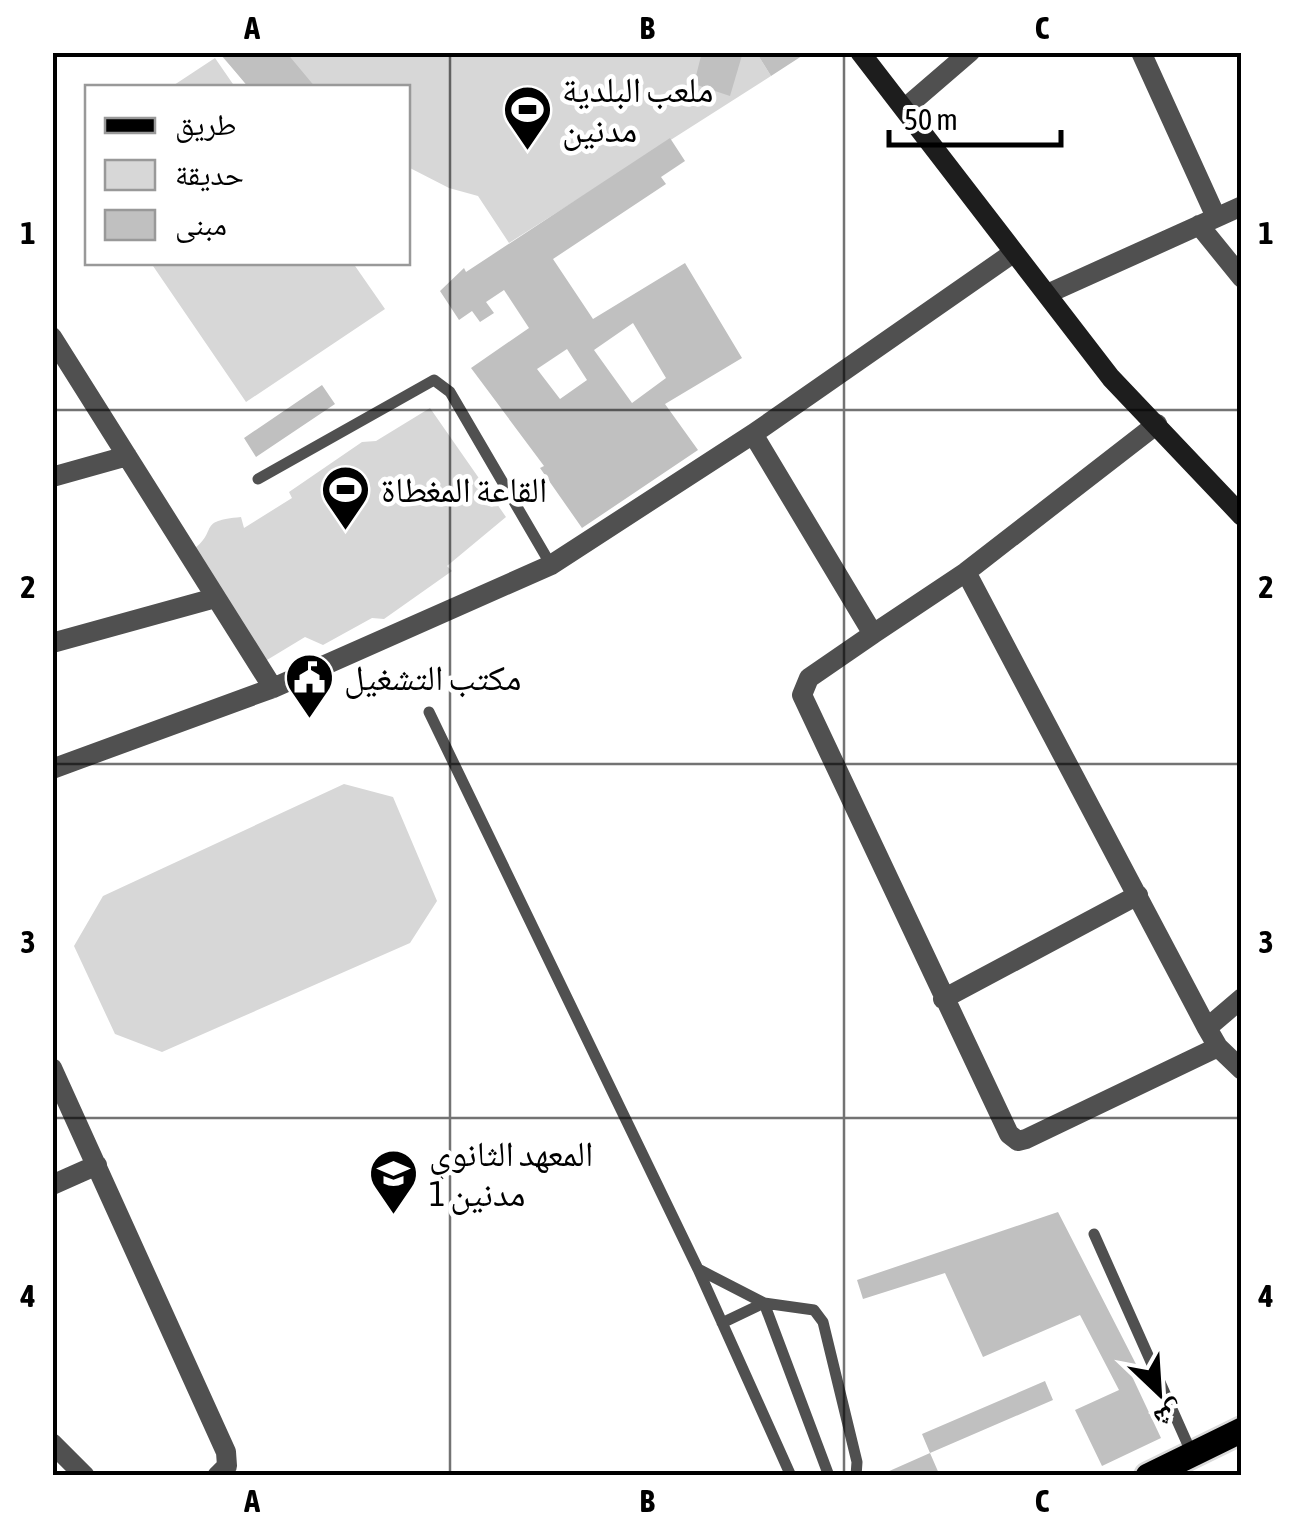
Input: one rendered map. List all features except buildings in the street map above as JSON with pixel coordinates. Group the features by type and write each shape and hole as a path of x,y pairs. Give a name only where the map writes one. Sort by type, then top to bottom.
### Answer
{"main road":[{"path":"1150,1475 1242,1430"}],"street":[{"path":"860,52 1111,378 1242,516"},
{"path":"904,108 970,52"},
{"path":"1141,52 1207,221 1242,278"},
{"path":"1047,294 1242,206"},
{"path":"52,769 273,688 551,565 754,434 1012,253"},
{"path":"52,336 273,688"},
{"path":"1156,424 966,572 809,678 802,695 943,999 1005,1127 1018,1141 1218,1048"},
{"path":"754,434 872,634"},
{"path":"52,477 127,456"},
{"path":"966,572 1218,1048 1242,1070"},
{"path":"52,643 215,598"},
{"path":"943,999 1138,895"},
{"path":"1207,1028 1242,998"},
{"path":"52,1068 226,1452 226,1466 216,1476"},
{"path":"52,1184 97,1164"},
{"path":"52,1443 86,1476"}],"lane":[{"path":"258,479 434,380 450,392 551,565"},
{"path":"430,712 698,1268 792,1476"},
{"path":"1094,1234 1192,1454"},
{"path":"698,1268 764,1302 814,1310 823,1322 857,1462 856,1476"},
{"path":"722,1324 764,1302"},
{"path":"764,1302 829,1476"}],"green space":[{"name":"ملعب البلدية مدنين","path":"756,52 771,76 509,243 478,196 449,188 410,168 410,85 247,85 219,53"},
{"path":"215,58 234,85 174,85"},
{"path":"152,265 354,265 385,309 246,402"},
{"name":"القاعة المغطاة","path":"430,408 506,517 447,566 452,571 384,619 372,618 323,645 305,637 262,663 194,549 218,521 241,517 244,528 292,498 289,492 362,442 376,441"},
{"path":"344,784 393,797 437,901 410,943 162,1052 115,1034 74,946 103,896"}],"place":[{"name":"ملعب البلدية مدنين","path":"527,152"},
{"name":"القاعة المغطاة","path":"346,532"},
{"name":"مكتب التشغيل","path":"309,720"},
{"name":"المعهد الثانوي مدنين 1","path":"394,1216"}]}
